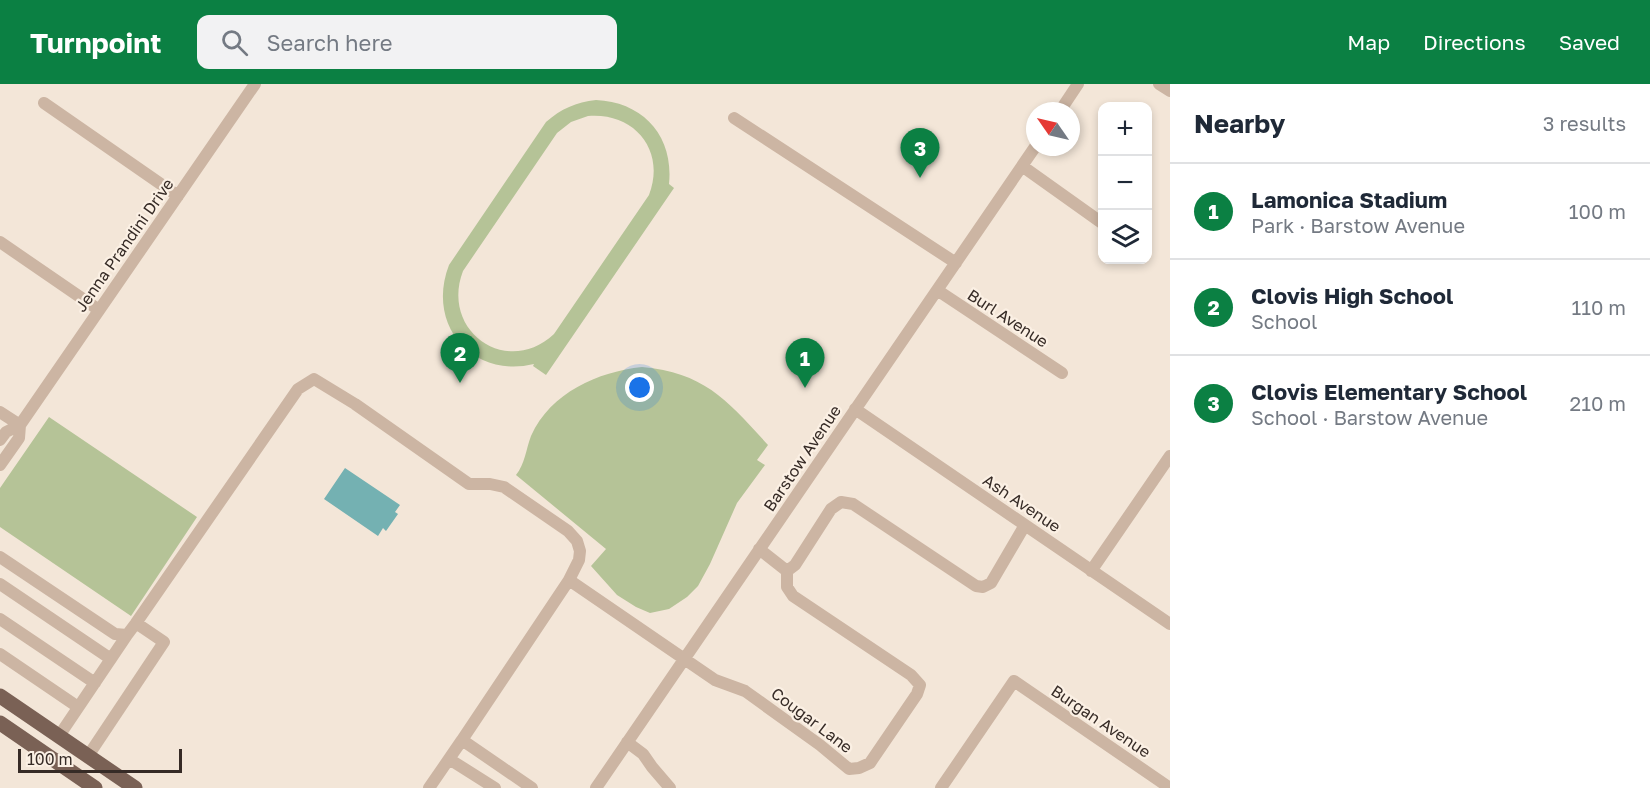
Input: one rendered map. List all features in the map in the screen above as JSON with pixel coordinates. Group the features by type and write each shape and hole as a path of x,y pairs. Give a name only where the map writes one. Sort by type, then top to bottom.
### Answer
{"main road":[{"path":"0,696 135,788"},
{"path":"0,712 66,756 75,759 88,756"},
{"path":"0,723 85,785 94,775 100,776 118,788"}],"street":[{"name":"Jenna Prandini Drive","path":"0,465 19,438 20,426 255,84"},
{"path":"1066,102 1078,84"},
{"path":"1159,84 1170,91"},
{"path":"44,104 178,196"},
{"path":"734,118 956,263"},
{"name":"Barstow Avenue","path":"596,788 1029,156"},
{"path":"1022,166 1098,220"},
{"path":"0,242 99,310"},
{"name":"Burl Avenue","path":"937,291 1062,372"},
{"path":"59,736 298,389 314,379 356,404 469,484 504,487 568,531 577,541 580,551 579,560 569,580 429,788"},
{"name":"Ash Avenue","path":"855,410 1170,624"},
{"path":"0,412 20,426"},
{"name":"Jenna Prandini Drive","path":"0,440 6,432 20,426"},
{"path":"1091,571 1170,456"},
{"path":"759,549 787,571 795,565 831,508 841,502 853,504 976,586 983,587 991,583 1024,525"},
{"path":"0,557 115,634 127,635"},
{"name":"Cougar Lane","path":"683,660 715,680 745,691 820,745 849,769 870,764 920,686 911,675 794,596 787,587 787,571"},
{"path":"569,580 683,660"},
{"path":"0,584 111,659"},
{"path":"0,619 95,683"},
{"path":"88,756 164,642 136,623"},
{"path":"0,654 78,707"},
{"name":"Burgan Avenue","path":"941,788 1014,681 1169,784"},
{"path":"462,740 532,788"},
{"path":"627,742 643,754 670,788"},
{"path":"449,759 495,788"}],"green space":[{"path":"596,100 628,107 652,125 666,151 669,184 674,188 546,375 533,366 534,364 511,366 491,363 473,355 459,342 449,326 444,307 443,287 449,265 546,122 569,107","holes":["588,116 605,116 620,120 632,128 650,150 653,179 649,195 554,334 536,346 517,351 498,349 482,342 469,329 461,312 458,293 463,271 557,133 571,122"]},
{"path":"642,367 664,370 699,382 727,402 768,445 757,460 765,465 737,503 698,586 669,609 650,613 617,595 591,566 606,549 516,475 531,436 551,407 563,396 593,379"},
{"path":"49,417 197,517 131,616 0,527 0,488"}],"water":[{"path":"345,468 400,505 395,512 398,514 386,531 383,528 378,536 324,499"}],"place":[{"name":"Clovis Elementary School","path":"920,178"},
{"name":"Clovis High School","path":"460,383"},
{"name":"Lamonica Stadium","path":"805,388"}]}
